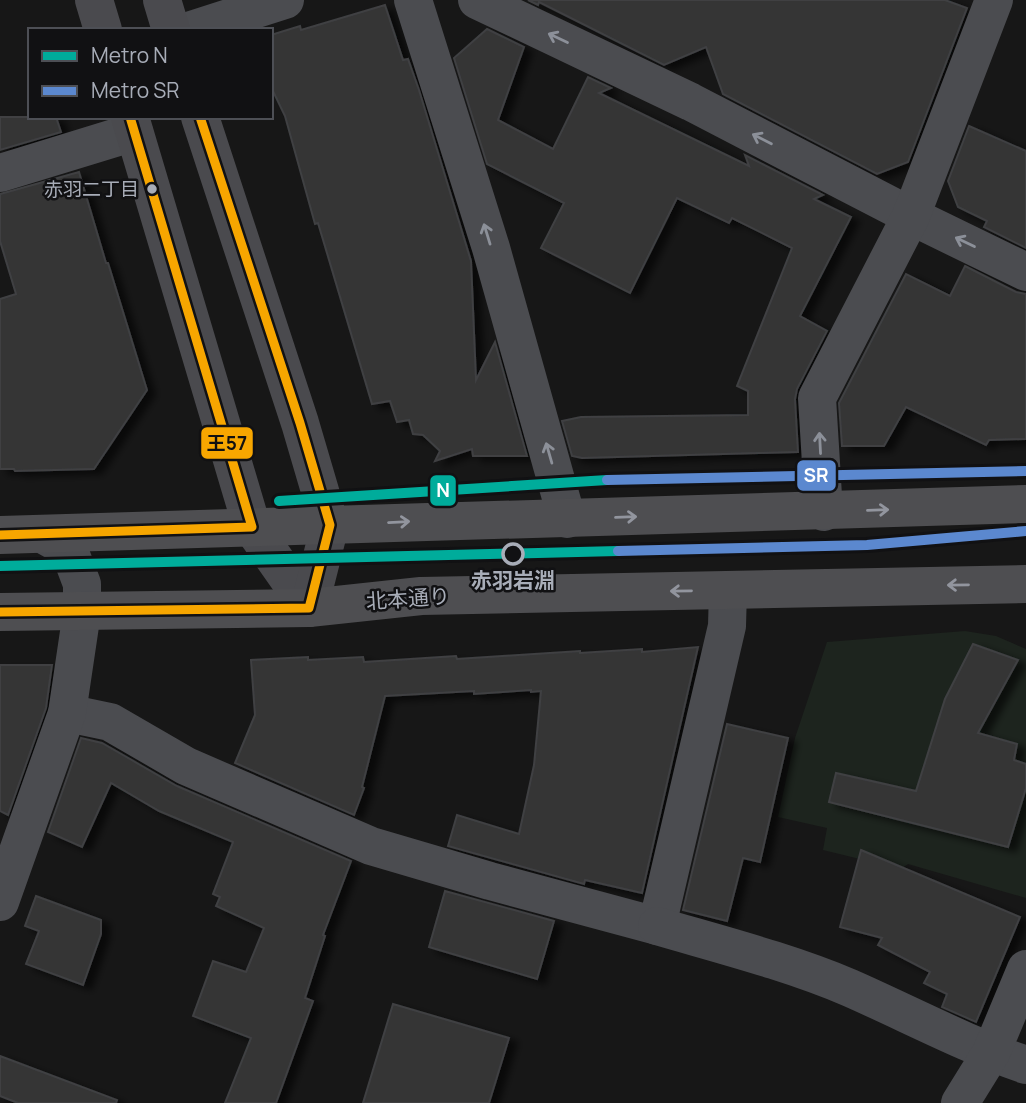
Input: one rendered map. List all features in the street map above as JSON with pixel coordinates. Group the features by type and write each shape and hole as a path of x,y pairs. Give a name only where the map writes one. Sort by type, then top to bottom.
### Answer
{"highway":[{"path":"0,534 1026,504"},
{"name":"北本通り","path":"0,612 309,608 421,596 1026,584"}],"street":[{"path":"94,0 102,28"},
{"path":"162,0 170,28"},
{"path":"197,28 285,0"},
{"path":"413,0 491,248 567,519"},
{"path":"477,0 691,102 911,216 1026,272"},
{"path":"824,512 817,398 911,216 994,0"},
{"path":"201,119 300,422 330,525 309,608"},
{"path":"0,173 132,125 253,527 309,608"},
{"path":"0,902 67,713 82,612 82,584 71,555 60,544 42,534"},
{"path":"657,926 727,626 728,590"},
{"path":"67,713 110,722 186,766 371,846 742,951 848,987 1009,1059"},
{"path":"960,1103 1009,1059 1026,969"}],"shaded area":[{"path":"965,631 996,636 1026,649 1026,898 908,864 901,869 823,850 827,828 778,817 795,738 827,642"}],"building":[{"path":"528,0 945,0 967,8 908,162 877,174 723,94 706,47 664,65 539,2 538,5"},
{"path":"385,5 403,60 408,59 419,90 471,261 476,380 495,342 527,456 473,456 472,449 435,461 440,451 423,435 413,434 409,420 397,422 390,401 372,404 318,223 315,224 285,116 273,91 273,34 300,26 301,30"},
{"path":"487,29 524,47 498,120 553,149 588,77 611,88 599,93 749,166 745,155 823,195 814,199 851,217 800,316 827,331 797,389 795,399 798,452 582,458 572,456 562,421 581,417 748,415 748,391 737,386 792,248 732,218 729,223 677,198 630,293 541,248 564,203 487,164 454,58"},
{"path":"0,117 57,119 61,132 0,150"},
{"path":"969,126 1026,151 1026,248 984,227 987,221 958,207 948,181"},
{"path":"79,172 147,390 94,469 0,469 0,299 16,294 0,241 0,194"},
{"path":"965,266 1016,292 1026,294 1026,439 989,440 986,445 906,407 884,446 842,446 839,403 906,274 950,296"},
{"path":"973,644 1018,660 978,733 1017,744 1014,760 1026,764 1026,788 1008,847 829,802 836,773 916,791 945,699"},
{"path":"698,647 642,893 585,880 584,884 448,846 457,815 519,834 534,765 541,691 474,694 474,691 385,696 362,787 364,788 354,815 235,763 255,715 251,660 363,657 364,662 580,651 642,649 642,652"},
{"path":"0,665 52,665 46,708 8,815 0,811"},
{"path":"727,724 788,738 760,862 743,858 727,921 683,910"},
{"path":"81,738 102,743 177,786 351,861 323,935 325,936 305,998 313,1001 276,1103 225,1103 251,1038 193,1016 213,961 246,972 264,928 216,906 220,897 213,894 233,842 159,811 111,783 82,847 48,832"},
{"path":"861,850 1020,917 976,1022 942,1007 947,994 924,983 930,972 878,945 882,938 840,927"},
{"path":"445,891 554,921 537,979 429,947"},
{"path":"36,896 101,920 101,934 83,985 26,964 39,931 25,926"},
{"path":"393,1004 509,1038 489,1103 363,1103"},
{"path":"0,1056 117,1100 116,1103 18,1103 0,1096"}],"metro line":[{"name":"SR","path":"607,480 1026,471"},
{"name":"N","path":"279,501 607,480"},
{"name":"SR","path":"618,551 867,545 1026,531"},
{"name":"N","path":"0,566 618,551"}],"transit line":[{"name":"王57","path":"0,535 252,527 131,119"},
{"name":"王57","path":"0,612 309,608 330,525 300,423 201,119"}],"place":[{"name":"赤羽二丁目","path":"152,189"},
{"name":"赤羽岩淵","path":"513,554"}]}
